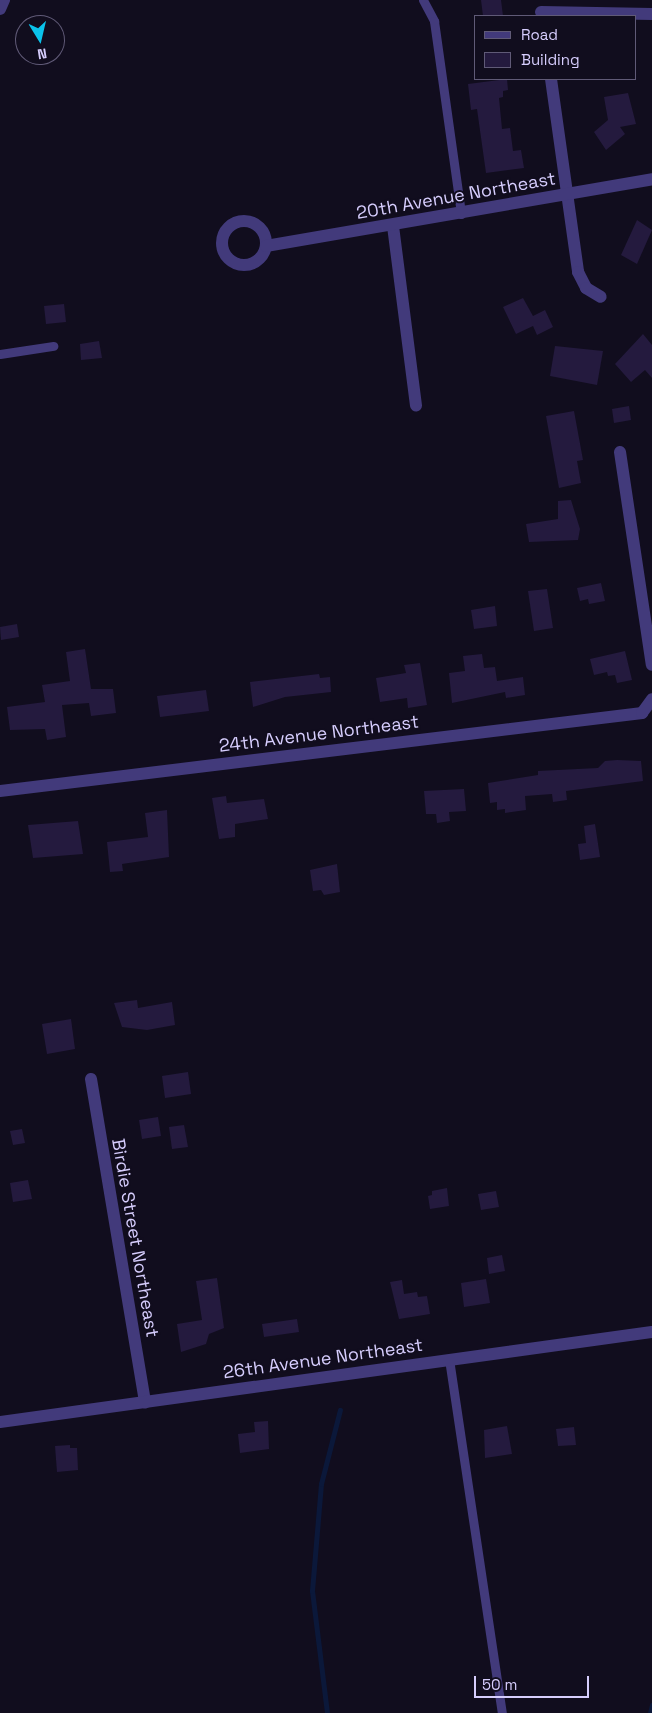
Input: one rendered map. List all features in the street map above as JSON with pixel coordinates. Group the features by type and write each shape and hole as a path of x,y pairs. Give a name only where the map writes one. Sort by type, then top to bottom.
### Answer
{"street":[{"path":"0,9 4,0"},
{"path":"541,9 652,14"},
{"path":"551,80 578,272 586,288 602,296"},
{"name":"20th Avenue Northeast","path":"266,246 393,226 652,179"},
{"path":"393,226 416,406"},
{"path":"620,452 652,665"},
{"name":"24th Avenue Northeast","path":"0,791 642,713 652,699"},
{"name":"Birdie Street Northeast","path":"91,1079 145,1403"},
{"name":"26th Avenue Northeast","path":"0,1422 652,1332"}],"lane":[{"path":"423,0 434,21 461,214"},
{"path":"0,354 54,346"},
{"path":"449,1359 502,1713"}],"building":[{"path":"481,0 501,0 503,15 483,15"},
{"path":"507,80 508,90 503,91 503,97 499,98 502,129 510,128 513,151 521,150 524,168 486,173 477,109 471,110 468,84"},
{"path":"628,93 636,124 620,127 625,134 606,150 594,132 608,120 604,97"},
{"path":"637,220 652,230 637,264 621,255"},
{"path":"523,298 533,316 545,310 553,327 537,335 533,326 516,334 503,307"},
{"path":"64,304 66,322 46,324 44,306"},
{"path":"643,334 652,345 652,378 645,370 631,382 615,364"},
{"path":"99,341 102,358 81,360 80,344"},
{"path":"555,346 603,351 597,385 550,376"},
{"path":"629,406 631,420 614,423 612,409"},
{"path":"574,411 583,460 577,461 581,483 559,488 546,416"},
{"path":"571,500 580,529 578,540 529,542 526,524 558,519 558,501"},
{"path":"601,583 605,601 589,604 588,599 580,601 577,588"},
{"path":"547,589 553,628 534,631 528,591"},
{"path":"495,606 497,626 474,629 471,610"},
{"path":"17,624 19,637 1,640 0,627"},
{"path":"85,649 91,689 113,689 116,713 91,716 89,703 62,705 66,737 47,740 45,729 10,730 7,707 45,702 42,685 70,681 66,652"},
{"path":"625,651 632,680 617,683 615,675 608,676 607,672 594,675 590,659"},
{"path":"482,654 484,668 495,667 497,681 523,677 525,695 506,698 505,692 452,703 449,673 465,671 463,656"},
{"path":"420,663 427,705 408,708 407,698 380,702 376,678 406,673 404,665"},
{"path":"319,674 320,678 330,677 331,692 285,697 253,707 250,682"},
{"path":"206,690 209,711 160,717 157,696"},
{"path":"605,761 641,761 643,781 566,791 567,800 553,802 552,794 525,796 526,810 505,813 505,809 497,810 497,802 490,803 488,783 538,775 538,771 598,768"},
{"path":"464,789 466,811 449,812 450,821 437,823 436,814 426,814 424,791"},
{"path":"226,796 227,803 264,799 268,819 235,824 235,837 219,839 212,798"},
{"path":"167,810 169,857 122,864 123,871 110,872 107,842 148,837 145,813"},
{"path":"78,821 83,854 33,858 28,825"},
{"path":"595,824 600,857 580,860 578,844 586,843 584,826"},
{"path":"337,864 340,892 324,895 321,890 313,891 310,870"},
{"path":"137,1000 138,1008 172,1002 175,1025 147,1030 122,1027 114,1003"},
{"path":"71,1019 75,1049 47,1054 42,1024"},
{"path":"188,1072 191,1094 165,1098 162,1076"},
{"path":"158,1117 161,1136 142,1139 139,1120"},
{"path":"184,1125 188,1147 172,1149 169,1127"},
{"path":"22,1129 25,1143 13,1145 10,1131"},
{"path":"28,1180 32,1199 13,1202 10,1183"},
{"path":"447,1188 449,1206 430,1209 428,1196 432,1195 432,1191"},
{"path":"496,1191 499,1207 481,1210 478,1194"},
{"path":"502,1255 505,1271 489,1274 487,1258"},
{"path":"217,1278 224,1328 209,1334 206,1344 181,1352 177,1324 202,1320 196,1281"},
{"path":"486,1279 490,1303 464,1307 461,1283"},
{"path":"402,1280 404,1294 417,1292 418,1297 427,1296 430,1314 399,1319 390,1282"},
{"path":"297,1319 299,1332 264,1337 262,1324"},
{"path":"268,1421 269,1449 240,1453 238,1434 255,1432 254,1422"},
{"path":"507,1426 512,1454 485,1458 484,1430"},
{"path":"574,1427 576,1445 558,1446 556,1429"},
{"path":"70,1445 70,1448 77,1448 78,1470 57,1472 55,1446"}],"waterway":[{"path":"327,1713 312,1591 321,1484 340,1410"},
{"path":"650,1713 652,1705"}]}
